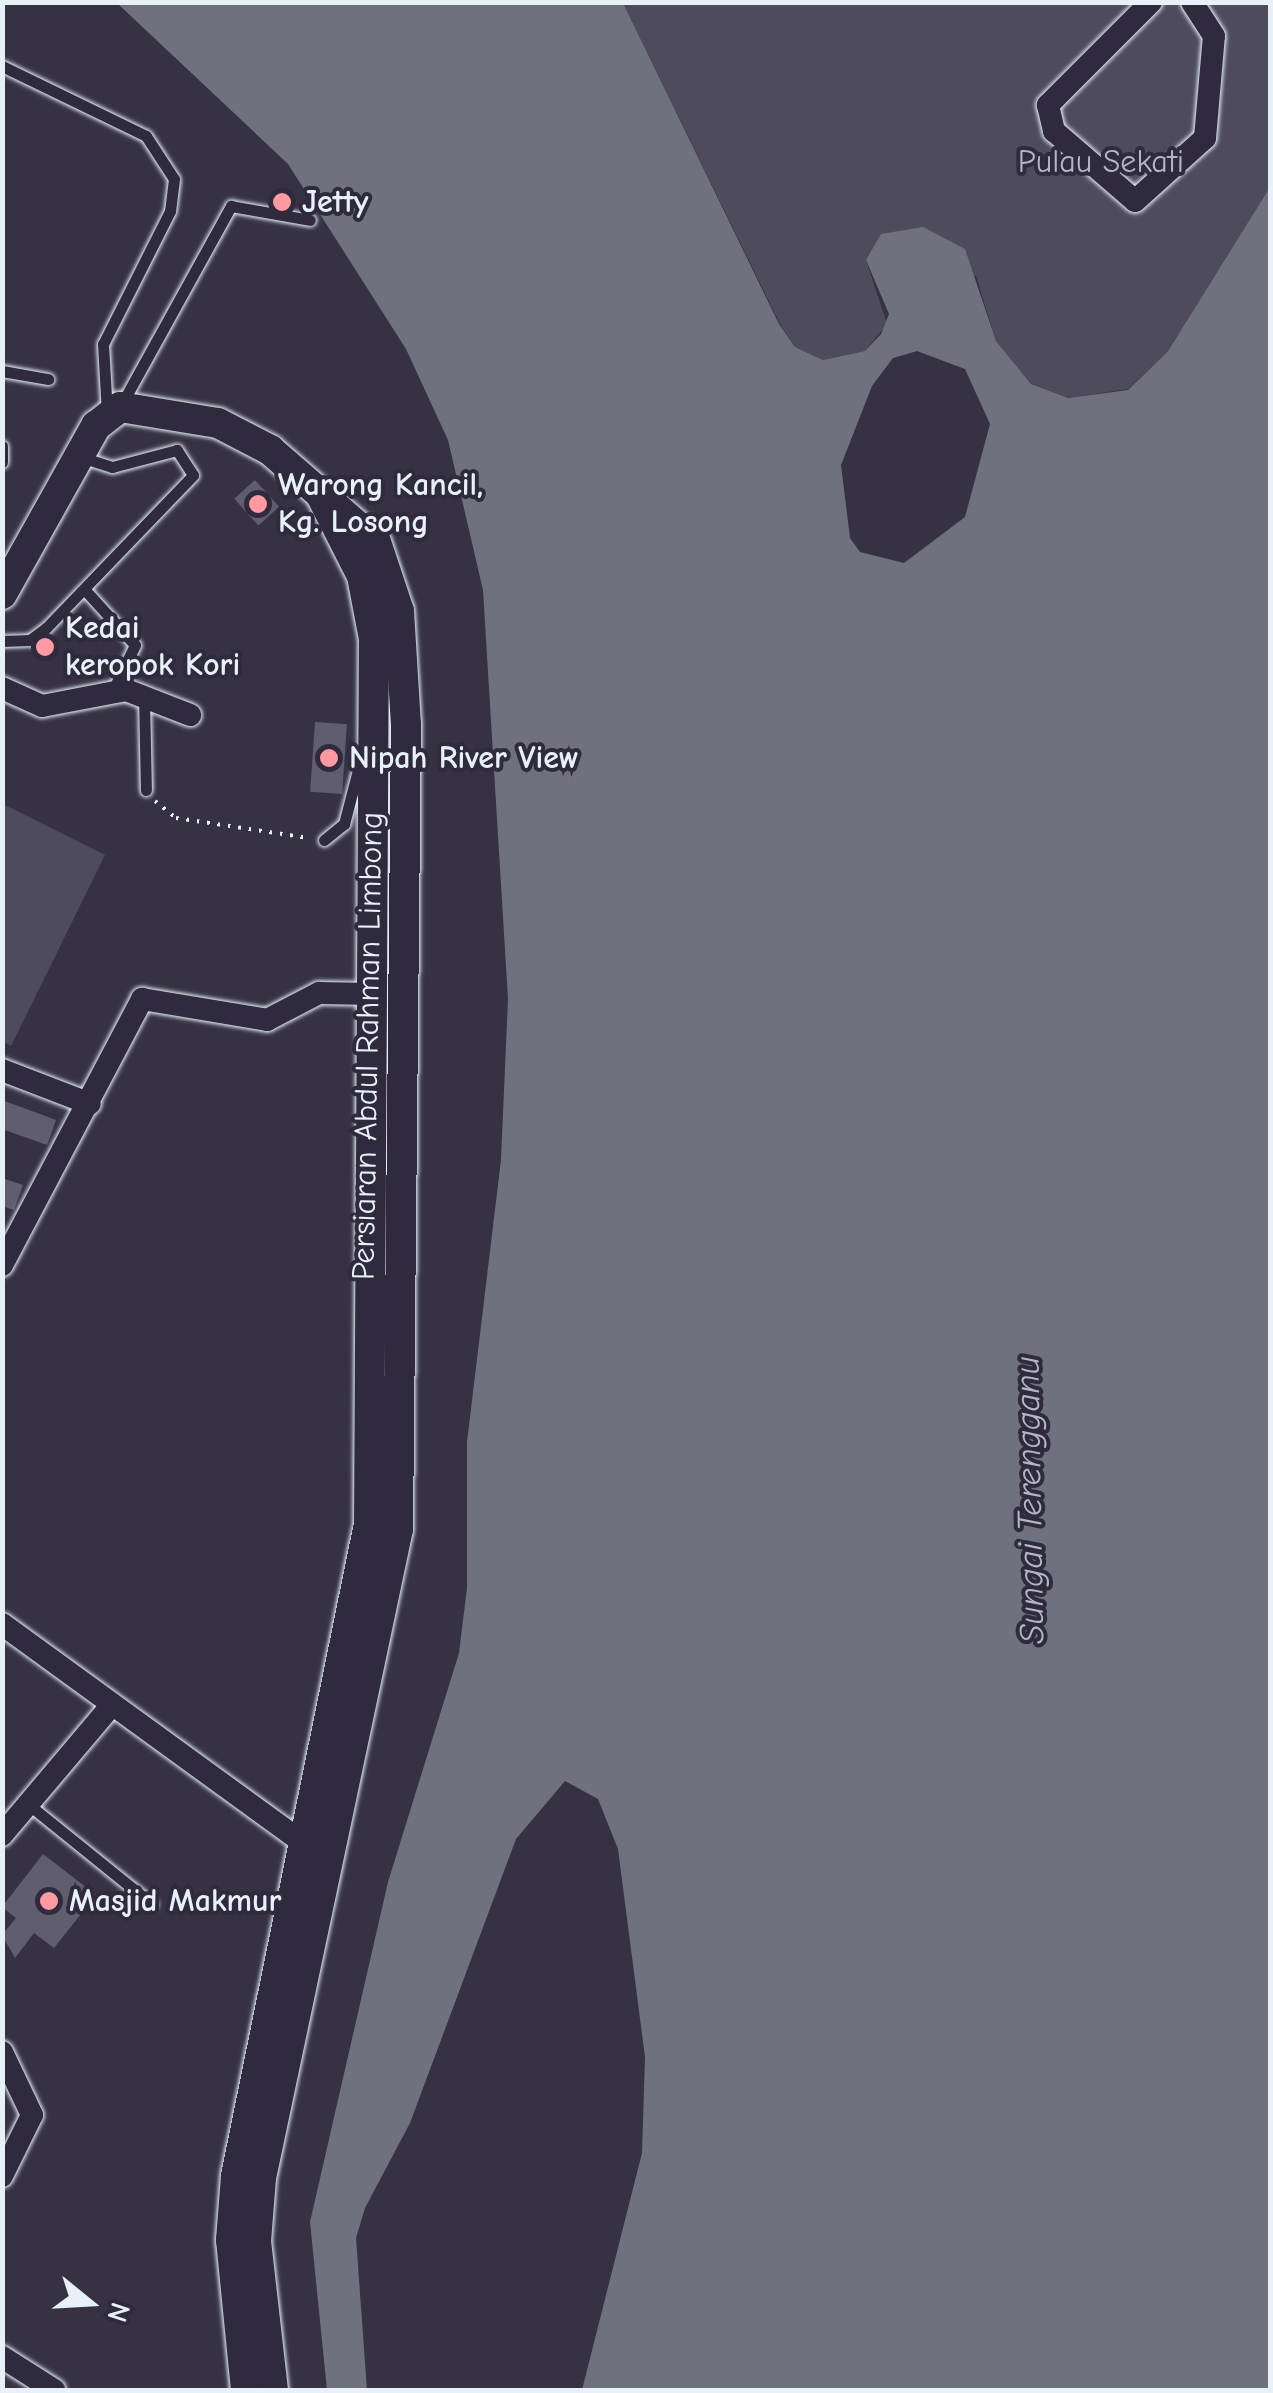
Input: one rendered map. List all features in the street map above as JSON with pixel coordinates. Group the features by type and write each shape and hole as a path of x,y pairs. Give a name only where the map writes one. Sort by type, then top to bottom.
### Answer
{"street":[{"path":"1151,2 1048,104 1054,131 1135,201 1205,138 1214,36 1192,2"},
{"path":"2,594 79,456 114,410 218,424 270,450 322,497"},
{"name":"Persiaran Abdul Rahman Limbong","path":"273,2390 256,2241 261,2178 319,1852 369,1524 371,994 377,760 370,613 322,497"},
{"name":"Persiaran Abdul Rahman Limbong","path":"246,2390 231,2240 236,2176 398,1529 406,724 390,570 342,505 322,497"},
{"path":"2,688 42,706 113,690 190,715"},
{"path":"2,1265 142,1000 267,1020 319,993 371,994"},
{"path":"2,1070 90,1104"},
{"path":"2,1624 319,1852"},
{"path":"2,1835 111,1706"},
{"path":"2,2052 32,2114 2,2176"},
{"path":"2,2356 54,2390"}],"lane":[{"path":"2,66 146,136 174,179 170,210 102,344 114,410"},
{"path":"114,410 232,206 310,220"},
{"path":"2,370 48,379"},
{"path":"2,446 2,462"},
{"path":"2,640 30,640 86,590 193,475 177,450 112,468 79,456"},
{"path":"86,590 135,644 113,690"},
{"path":"144,697 146,790"},
{"path":"324,840 344,824 360,762 377,760"},
{"path":"28,1804 152,1904"}],"path":[{"path":"146,790 176,818 324,840"}],"green space":[{"name":"Pulau Sekati","path":"623,3 1270,3 1270,187 1168,351 1128,389 1068,398 1031,384 996,341 976,276 866,260 887,324 865,351 823,360 795,347 780,324"},
{"path":"3,804 105,855 11,1046 2,1041"}],"water":[{"name":"Sungai Terengganu","path":"117,3 623,3 779,324 795,347 823,360 865,351 881,334 889,314 866,260 881,234 923,227 965,249 996,341 1031,384 1068,398 1128,390 1168,351 1270,187 1270,2390 582,2390 642,2153 645,2057 618,1849 598,1799 565,1781 516,1839 410,2123 365,2208 356,2238 367,2390 327,2390 310,2222 388,1882 459,1653 467,1588 467,1442 501,1160 508,999 483,590 448,440 406,349 288,164","holes":["917,351 965,369 990,424 965,517 904,563 860,552 850,538 841,465 872,386 893,358"]}],"building":[{"name":"Warong Kancil, Kg. Losong","path":"255,480 279,507 258,525 234,499"},
{"name":"Nipah River View","path":"315,722 347,724 342,794 310,792"},
{"path":"2,1100 56,1120 47,1145 2,1129"},
{"path":"2,1178 23,1185 14,1210 2,1206"},
{"name":"Masjid Makmur","path":"43,1854 96,1895 54,1948 34,1933 15,1958 2,1935 16,1918 2,1907"}],"place":[{"name":"Jetty","path":"282,202"},
{"name":"Warong Kancil, Kg. Losong","path":"258,504"},
{"name":"Kedai keropok Kori","path":"45,647"},
{"name":"Nipah River View","path":"329,758"},
{"name":"Masjid Makmur","path":"49,1901"}]}
